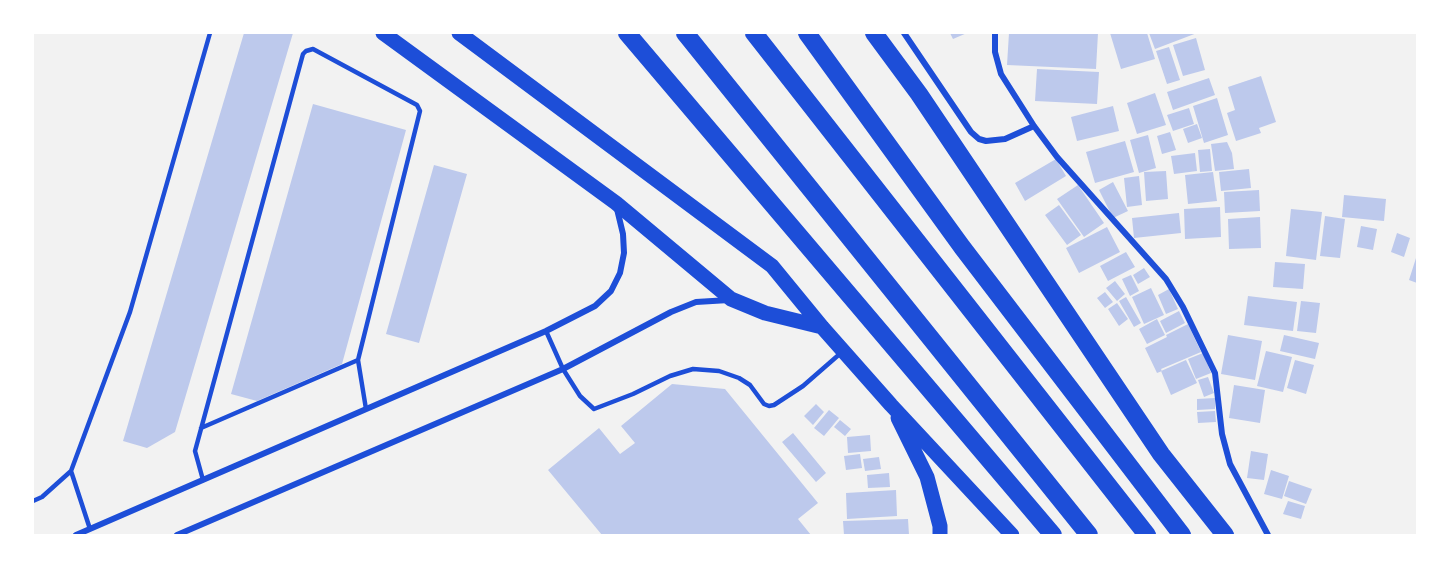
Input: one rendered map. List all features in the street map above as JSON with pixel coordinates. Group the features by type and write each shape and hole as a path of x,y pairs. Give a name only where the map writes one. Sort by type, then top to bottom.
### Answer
{"highway":[{"path":"627,33 745,169 1053,535"},
{"path":"685,33 1089,535"},
{"path":"754,33 1146,535"},
{"path":"807,33 962,247 1182,535"},
{"path":"874,33 919,94 1161,454 1225,535"}],"main road":[{"path":"383,33 616,203 731,299 765,312 822,327"},
{"path":"459,33 772,266 891,405 1012,535"},
{"path":"891,405 927,477 940,526 940,535"}],"street":[{"path":"904,33 971,132 979,139 986,141 1005,139 1034,126"},
{"path":"995,33 995,52 1001,74 1034,126 1057,157 1166,279 1183,307 1215,373 1221,435 1230,464 1269,535"},
{"path":"76,535 546,331 595,306 611,291 620,273 624,254 623,234 616,203"},
{"path":"177,535 563,369 671,312 696,302 731,299"}],"lane":[{"path":"33,501 42,497 71,471 130,312 210,33"},
{"path":"203,480 195,451 303,54 313,49 417,105 420,111 358,360 366,409"},
{"path":"546,331 563,369 580,396 594,409 670,376 693,369 719,371 739,378 750,385 764,404 774,405 803,386 844,351"},
{"path":"201,428 358,360"},
{"path":"71,471 90,529"}],"building":[{"path":"244,33 293,33 175,432 147,448 123,441"},
{"path":"950,33 967,33 953,39"},
{"path":"1009,33 1098,33 1096,69 1007,65"},
{"path":"1110,33 1147,33 1155,59 1121,69"},
{"path":"1149,33 1197,33 1155,49"},
{"path":"1196,38 1205,70 1183,76 1173,45"},
{"path":"1169,47 1180,80 1167,84 1156,51"},
{"path":"1037,69 1099,72 1097,104 1035,101"},
{"path":"1261,76 1276,122 1259,128 1261,133 1236,141 1227,113 1235,110 1228,87"},
{"path":"1209,78 1215,95 1173,110 1167,92"},
{"path":"1155,93 1166,125 1137,134 1127,103"},
{"path":"1217,98 1228,135 1204,143 1193,106"},
{"path":"313,104 406,130 342,364 257,401 231,394"},
{"path":"1113,106 1119,131 1077,141 1071,117"},
{"path":"1189,108 1194,124 1173,131 1167,115"},
{"path":"1197,124 1202,138 1188,143 1183,129"},
{"path":"1170,132 1176,150 1162,154 1157,136"},
{"path":"1148,135 1156,168 1139,173 1130,140"},
{"path":"1125,141 1134,172 1095,183 1086,152"},
{"path":"1227,142 1232,153 1234,169 1215,171 1211,144"},
{"path":"1210,149 1212,171 1200,172 1198,150"},
{"path":"1195,153 1197,171 1174,174 1171,156"},
{"path":"1056,159 1066,176 1025,201 1015,183"},
{"path":"434,165 467,174 419,343 386,334"},
{"path":"1249,169 1251,188 1221,191 1219,172"},
{"path":"1166,171 1168,199 1146,201 1144,172"},
{"path":"1213,172 1217,201 1188,204 1185,175"},
{"path":"1139,176 1142,205 1127,207 1124,178"},
{"path":"1113,182 1128,211 1113,218 1099,190"},
{"path":"1078,185 1104,223 1084,237 1057,199"},
{"path":"1259,190 1260,211 1225,213 1224,192"},
{"path":"1344,195 1386,199 1384,221 1342,217"},
{"path":"1059,205 1081,235 1067,245 1045,215"},
{"path":"1220,207 1221,237 1185,239 1184,209"},
{"path":"1291,209 1322,212 1316,260 1286,256"},
{"path":"1179,213 1181,233 1134,238 1132,218"},
{"path":"1325,216 1345,219 1340,258 1320,256"},
{"path":"1260,217 1261,248 1229,249 1228,219"},
{"path":"1361,226 1377,229 1373,250 1357,247"},
{"path":"1107,227 1120,252 1079,273 1066,248"},
{"path":"1397,233 1410,238 1404,257 1391,252"},
{"path":"1126,252 1135,267 1108,281 1100,266"},
{"path":"1417,258 1417,283 1409,280"},
{"path":"1275,262 1305,264 1303,289 1273,287"},
{"path":"1144,268 1150,277 1138,284 1133,275"},
{"path":"1131,275 1139,291 1130,296 1122,279"},
{"path":"1115,281 1125,294 1117,301 1106,288"},
{"path":"1151,288 1164,315 1144,324 1132,297"},
{"path":"1169,289 1178,309 1166,314 1158,295"},
{"path":"1105,292 1113,302 1105,308 1097,298"},
{"path":"1248,296 1297,302 1293,331 1244,325"},
{"path":"1126,297 1141,323 1134,327 1119,301"},
{"path":"1301,301 1320,303 1316,333 1297,331"},
{"path":"1117,303 1128,319 1119,326 1108,309"},
{"path":"1179,311 1185,323 1166,333 1160,321"},
{"path":"1157,319 1165,335 1147,344 1139,329"},
{"path":"1188,324 1201,352 1161,369 1162,371 1157,373 1145,348"},
{"path":"1228,335 1262,341 1255,380 1221,374"},
{"path":"1284,335 1319,343 1315,359 1280,351"},
{"path":"1266,351 1292,357 1283,392 1257,386"},
{"path":"1203,353 1211,373 1196,379 1188,359"},
{"path":"1186,360 1197,383 1171,395 1161,371"},
{"path":"1295,360 1314,365 1306,394 1287,388"},
{"path":"1208,377 1214,393 1204,397 1198,380"},
{"path":"672,384 725,389 818,503 798,519 811,535 602,535 548,470 599,428 620,454 635,443 621,426"},
{"path":"1234,385 1265,390 1260,423 1229,418"},
{"path":"1215,398 1215,409 1197,410 1197,399"},
{"path":"816,404 824,412 813,425 804,416"},
{"path":"829,410 839,418 824,436 814,428"},
{"path":"1215,411 1216,422 1198,423 1197,412"},
{"path":"840,420 851,429 845,436 834,427"},
{"path":"793,433 826,473 816,482 782,442"},
{"path":"870,435 871,451 848,453 847,437"},
{"path":"1251,451 1268,454 1264,480 1247,478"},
{"path":"860,454 862,468 846,470 844,456"},
{"path":"879,457 881,469 865,471 863,459"},
{"path":"1271,470 1289,476 1282,499 1264,494"},
{"path":"889,473 890,487 868,488 867,475"},
{"path":"1289,481 1312,489 1306,504 1284,496"},
{"path":"896,490 897,516 847,519 846,493"},
{"path":"1288,501 1305,506 1301,519 1283,514"},
{"path":"908,519 909,535 844,535 843,521"}]}
